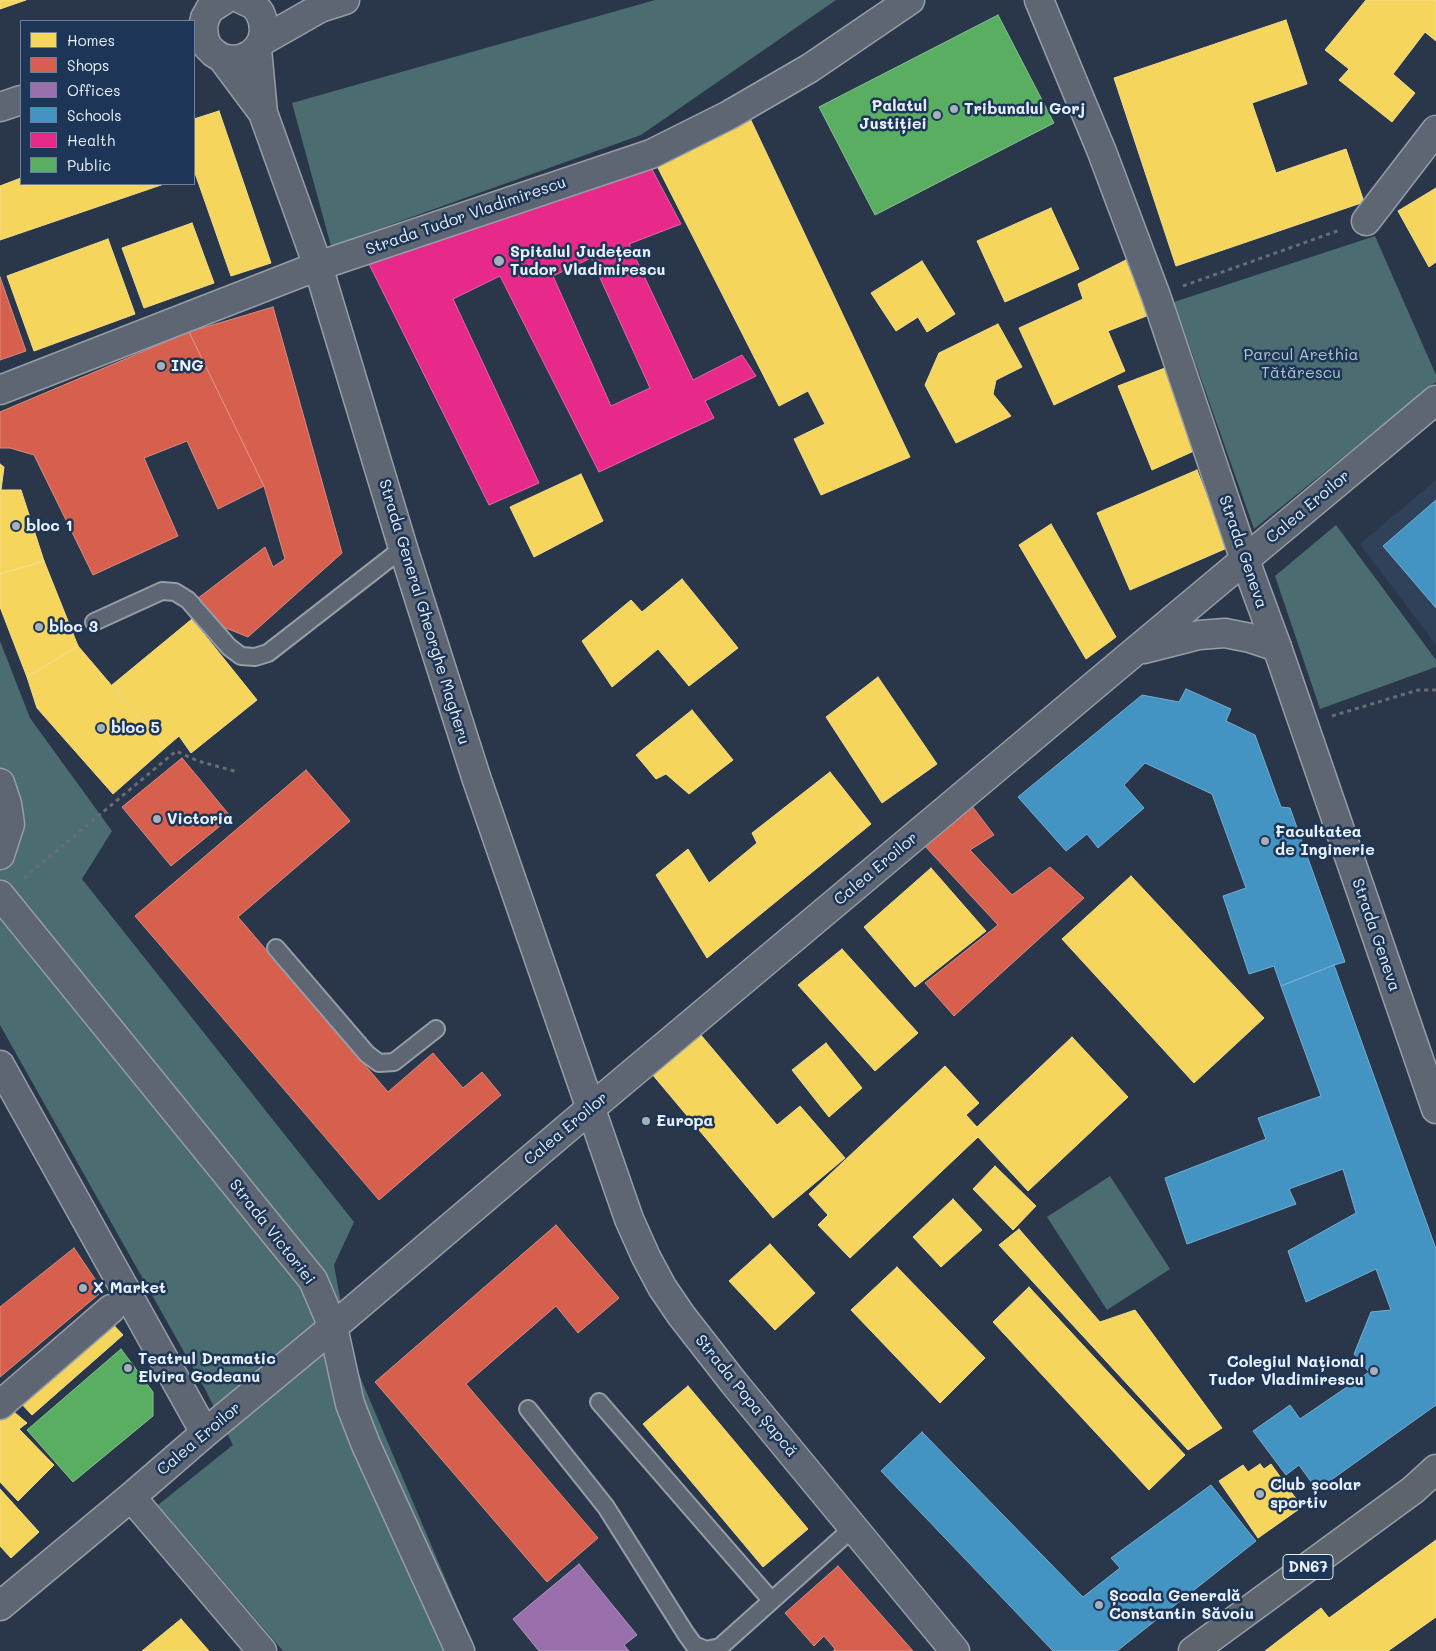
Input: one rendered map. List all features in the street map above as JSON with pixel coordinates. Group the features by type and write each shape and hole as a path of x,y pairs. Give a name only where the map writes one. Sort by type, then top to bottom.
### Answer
{"main road":[{"name":"DN67","path":"1193,1651 1432,1475"}],"street":[{"path":"210,55 231,60 241,59 250,55 260,45 320,8 345,0"},
{"name":"Strada Tudor Vladimirescu","path":"0,390 318,266 651,154 729,114 810,68 910,0"},
{"name":"Strada Geneva","path":"1039,0 1102,152 1156,296 1245,560 1277,647 1436,1109"},
{"path":"248,3 320,8"},
{"name":"Strada General Gheorghe Magheru","path":"248,3 260,13 263,22 264,31 260,45 263,113 318,266 403,548 477,780 591,1108"},
{"name":"Strada General Gheorghe Magheru","path":"208,14 203,27 210,55 263,113"},
{"path":"0,107 20,100"},
{"path":"1366,221 1436,130"},
{"name":"Calea Eroilor","path":"0,1606 205,1433 334,1328 591,1108 1436,400"},
{"name":"Calea Eroilor","path":"1133,653 1199,634 1225,633 1250,638 1277,647"},
{"path":"0,783 7,804 10,824 0,855"},
{"name":"Strada Victoriei","path":"0,896 313,1280 334,1328 350,1404 366,1444 460,1651"},
{"path":"0,1065 205,1433"},
{"name":"Strada Popa Șapcă","path":"591,1108 628,1219 662,1287 681,1315 734,1383 955,1651"},
{"path":"0,1405 111,1309"},
{"path":"131,1497 262,1651"}],"lane":[{"path":"94,622 162,591 175,592 188,600 229,647 241,656 255,657 268,653 403,548"},
{"path":"276,948 367,1054 379,1063 394,1062 436,1029"},
{"path":"599,1402 771,1600"},
{"path":"528,1409 606,1507 691,1648 706,1650 720,1647 854,1527"}],"path":[{"path":"1156,296 1366,221"},
{"path":"1326,717 1418,690 1435,690 1436,692"},
{"path":"0,896 176,751 198,761 238,772"}],"shaded area":[{"path":"1436,480 1436,645 1360,544"}],"green space":[{"path":"655,0 836,0 641,135 331,246 292,103"},
{"name":"Parcul Arethia Tătărescu","path":"1375,236 1436,375 1436,382 1254,529 1174,302"},
{"path":"1336,525 1436,660 1436,667 1320,709 1275,576"},
{"path":"0,641 30,718 112,831 82,879 354,1222 334,1265 350,1353 476,1651 283,1651 158,1505 233,1445 206,1391 0,1025"},
{"path":"1110,1176 1170,1269 1107,1310 1047,1217"}],"building: Homes":[{"path":"0,0 26,0 0,9"},
{"path":"1366,0 1436,0 1436,41 1425,32 1393,74 1415,93 1392,122 1339,80 1349,69 1325,50"},
{"path":"1286,20 1307,84 1252,103 1276,173 1346,149 1364,202 1176,266 1114,78"},
{"path":"219,111 271,263 231,276 195,173 195,119"},
{"path":"747,112 910,457 821,495 794,439 825,424 808,391 779,406 653,158"},
{"path":"20,178 20,185 161,185 0,240 0,186"},
{"path":"1436,188 1436,262 1429,267 1398,211"},
{"path":"1051,208 1079,269 1005,302 977,241"},
{"path":"192,223 214,283 144,308 122,248"},
{"path":"108,239 135,314 34,351 7,276"},
{"path":"1126,260 1149,315 1108,331 1125,371 1054,405 1019,328 1083,299 1078,284"},
{"path":"922,261 955,314 927,332 918,317 896,331 871,293"},
{"path":"998,324 1022,367 996,380 993,394 1011,416 956,443 925,385 939,353"},
{"path":"1165,368 1196,450 1152,470 1118,386"},
{"name":"bloc 1","path":"0,464 4,467 1,490 21,490 44,561 0,574"},
{"path":"1197,470 1227,548 1130,590 1097,513"},
{"path":"581,474 603,521 534,557 510,507"},
{"path":"1051,524 1116,637 1086,659 1019,545"},
{"name":"bloc 3","path":"44,561 78,646 27,677 0,607 0,574"},
{"path":"682,579 738,648 689,686 658,649 612,687 582,641 631,600 642,612"},
{"path":"192,619 257,700 191,753 179,736 165,748 112,685"},
{"name":"bloc 5","path":"78,646 165,748 113,794 37,708 27,677"},
{"path":"878,677 937,764 882,803 826,717"},
{"path":"692,710 733,760 689,794 666,774 656,779 636,755"},
{"path":"830,772 871,824 707,958 656,875 688,849 709,883 757,843 752,833"},
{"path":"931,868 986,931 915,987 864,927"},
{"path":"1131,876 1264,1018 1194,1083 1062,939"},
{"path":"842,949 918,1033 875,1071 798,985"},
{"path":"700,1034 777,1125 800,1106 845,1158 773,1218 652,1074"},
{"path":"1072,1037 1128,1097 1028,1191 978,1137 850,1258 818,1225 828,1215 809,1194 945,1066 979,1103 966,1115 977,1127"},
{"path":"826,1043 862,1088 829,1117 792,1070"},
{"path":"995,1166 1036,1206 1013,1230 973,1189"},
{"path":"953,1199 982,1230 941,1267 913,1237"},
{"path":"1019,1229 1100,1322 1135,1310 1222,1428 1188,1450 999,1245"},
{"path":"770,1244 815,1293 775,1330 729,1281"},
{"path":"897,1267 985,1358 940,1403 851,1310"},
{"path":"1029,1287 1185,1455 1149,1490 993,1322"},
{"path":"107,1318 123,1335 32,1415 17,1399"},
{"path":"688,1386 808,1529 763,1567 643,1424"},
{"path":"7,1406 27,1423 19,1429 54,1465 18,1501 0,1482 0,1412"},
{"name":"Club școlar sportiv","path":"1260,1464 1264,1469 1271,1464 1302,1507 1258,1538 1219,1481 1243,1465 1248,1472"},
{"path":"0,1489 39,1532 11,1558 0,1546"},
{"path":"1436,1540 1436,1617 1388,1651 1265,1651 1321,1608 1329,1618"},
{"path":"181,1619 209,1651 142,1651"}],"building: Shops":[{"path":"0,277 26,351 0,360"},
{"path":"273,307 342,553 248,637 221,626 197,599 265,547 273,567 285,559 264,486 189,332"},
{"path":"189,332 264,486 218,509 187,441 144,458 178,536 93,575 34,455 10,448 0,448 0,412"},
{"path":"182,758 231,817 171,866 122,807"},
{"path":"306,770 350,821 238,917 388,1092 433,1053 463,1088 482,1072 501,1095 379,1200 135,916"},
{"path":"972,806 994,835 970,850 1012,895 1050,867 1084,898 954,1016 925,983 998,925 923,844"},
{"path":"556,1225 619,1298 578,1333 556,1306 466,1384 598,1538 547,1582 375,1382"},
{"path":"74,1248 97,1282 99,1294 0,1377 0,1307"},
{"path":"838,1566 913,1651 833,1651 835,1649 824,1636 814,1646 785,1613"}],"building: Offices":[{"path":"579,1564 637,1635 624,1645 629,1651 539,1651 513,1619"}],"building: Schools":[{"path":"1436,500 1436,608 1383,546"},
{"name":"Facultatea de Inginerie","path":"1186,689 1231,709 1226,721 1255,735 1281,807 1290,808 1345,962 1281,986 1274,966 1249,974 1223,896 1246,888 1212,794 1145,763 1124,785 1144,808 1098,848 1087,834 1066,851 1018,797 1142,695 1179,702"},
{"path":"1334,965 1436,1249 1436,1405 1317,1490 1299,1465 1286,1475 1253,1431 1290,1405 1300,1419 1369,1372 1354,1354 1371,1312 1391,1310 1376,1269 1306,1302 1288,1251 1356,1213 1343,1169 1289,1189 1296,1204 1187,1244 1165,1178 1266,1139 1258,1118 1321,1096 1281,986"},
{"path":"922,1432 1083,1597 1120,1568 1111,1558 1211,1485 1256,1541 1117,1651 1053,1651 881,1471"}],"building: Health":[{"path":"647,160 681,224 629,244 693,380 742,355 756,376 705,401 714,418 599,472 500,276 453,299 539,483 489,505 366,258","holes":["591,258 650,388 611,406 553,276"]}],"building: Public":[{"name":"Palatul Justiției","path":"998,15 1054,123 875,215 819,107"},
{"path":"121,1349 153,1392 153,1416 73,1482 27,1430"}],"place":[{"name":"Tribunalul Gorj","path":"954,109"},
{"name":"Palatul Justiției","path":"937,115"},
{"name":"Spitalul Județean Tudor Vladimirescu","path":"499,261"},
{"name":"ING","path":"161,366"},
{"name":"bloc 1","path":"16,526"},
{"name":"bloc 3","path":"39,627"},
{"name":"bloc 5","path":"101,728"},
{"name":"Victoria","path":"157,819"},
{"name":"Facultatea de Inginerie","path":"1265,841"},
{"name":"Europa","path":"646,1121"},
{"name":"X Market","path":"83,1288"},
{"name":"Teatrul Dramatic Elvira Godeanu","path":"128,1368"},
{"name":"Colegiul Național Tudor Vladimirescu","path":"1374,1371"},
{"name":"Club școlar sportiv","path":"1260,1494"},
{"name":"Școala Generală Constantin Săvoiu","path":"1099,1605"}]}
